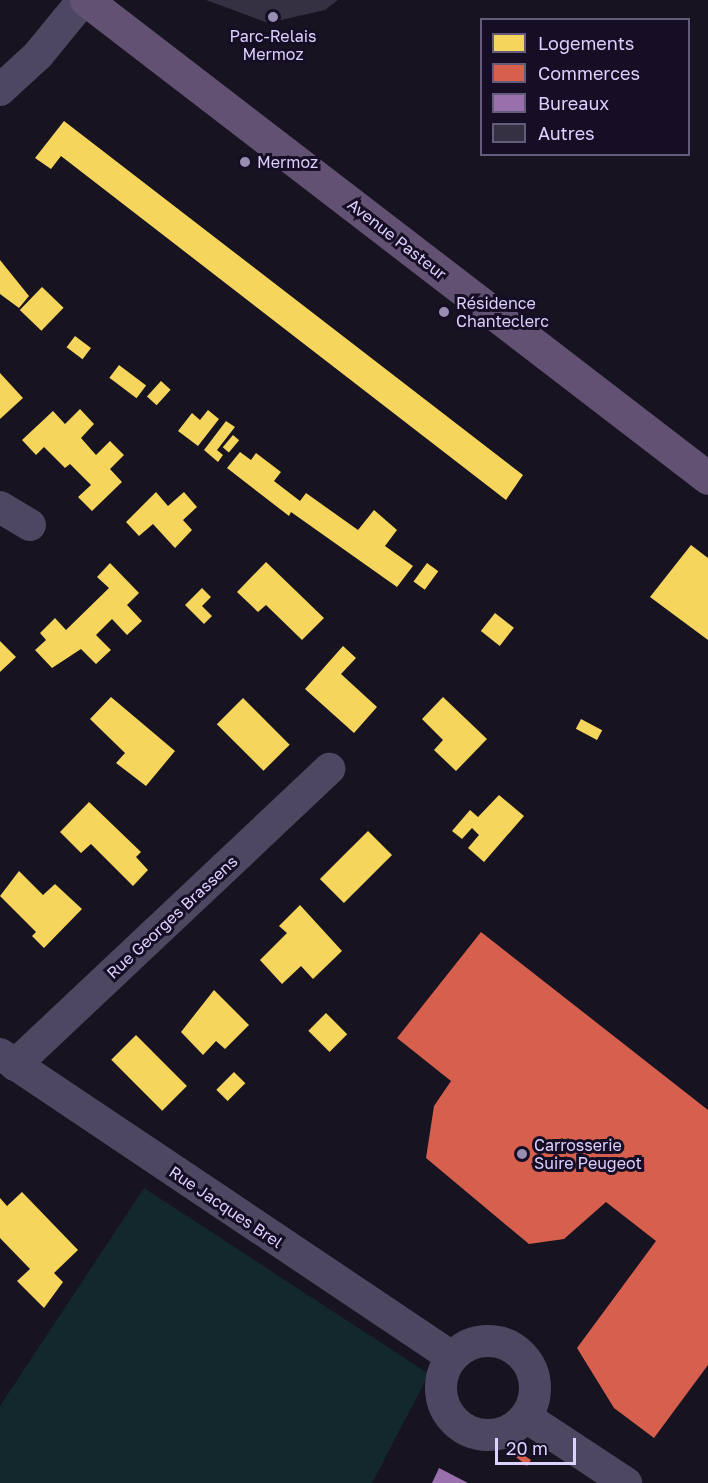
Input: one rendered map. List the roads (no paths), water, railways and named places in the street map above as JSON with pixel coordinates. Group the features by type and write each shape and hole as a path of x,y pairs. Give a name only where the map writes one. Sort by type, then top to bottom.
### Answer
{"main road":[{"name":"Avenue Pasteur","path":"84,0 708,478"}],"street":[{"path":"0,90 38,55 84,0"},
{"path":"0,507 30,525"},
{"name":"Rue Georges Brassens","path":"8,1060 329,770"},
{"name":"Rue Jacques Brel","path":"8,1060 453,1357"},
{"path":"488,1341 519,1351 536,1384 526,1417 506,1432 488,1435 453,1419 441,1388 453,1357 488,1341"},
{"path":"526,1417 626,1483"}],"place":[{"name":"Parc-Relais Mermoz","path":"273,17"},
{"name":"Mermoz","path":"245,162"},
{"name":"Résidence Chanteclerc","path":"444,312"},
{"name":"Carrosserie Suire Peugeot","path":"522,1154"}]}
